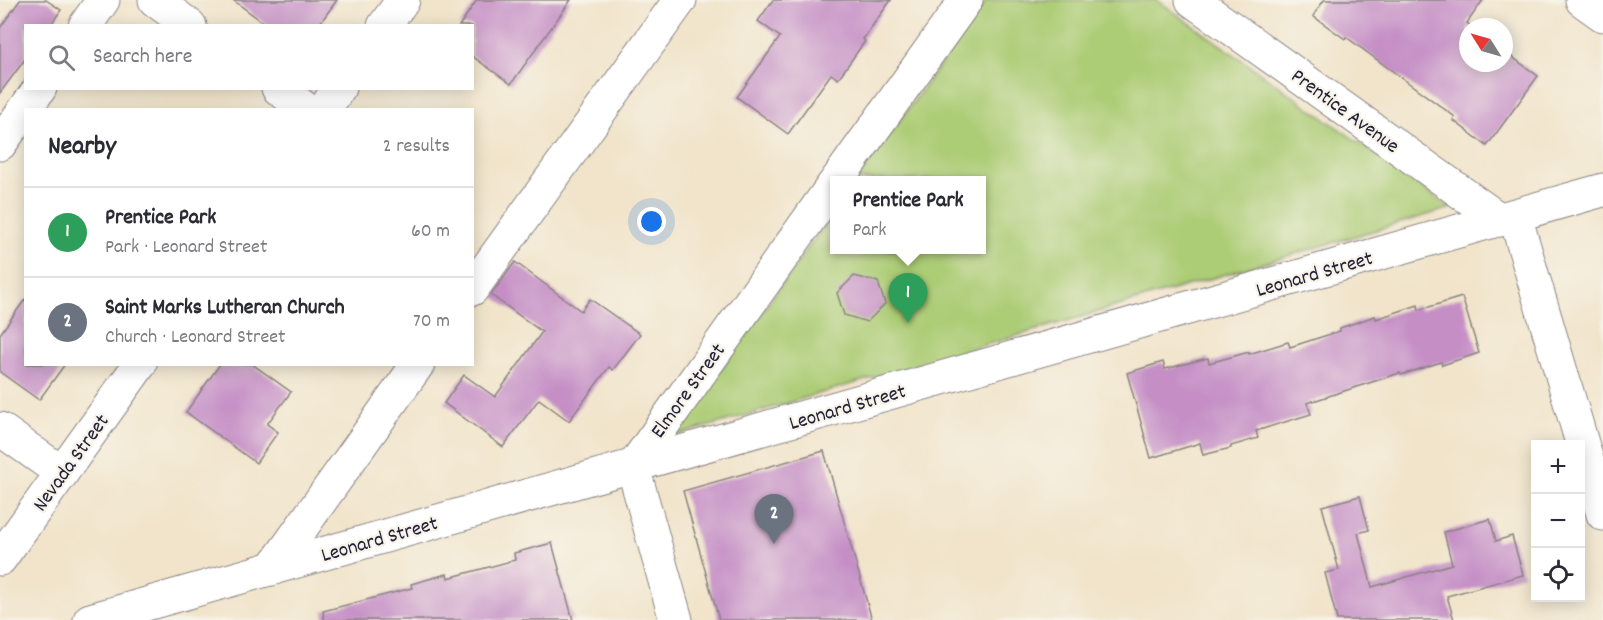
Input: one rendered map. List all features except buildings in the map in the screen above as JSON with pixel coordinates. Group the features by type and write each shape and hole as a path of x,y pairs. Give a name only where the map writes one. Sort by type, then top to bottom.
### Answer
{"street":[{"path":"86,24 103,0"},
{"path":"155,0 187,24"},
{"path":"385,24 403,0"},
{"path":"474,286 680,0"},
{"path":"840,176 966,0"},
{"name":"Prentice Avenue","path":"1192,0 1508,218"},
{"path":"1582,0 1603,15"},
{"path":"26,108 39,90"},
{"path":"281,90 304,108"},
{"path":"325,108 338,90"},
{"path":"0,144 24,110"},
{"name":"Elmore Street","path":"633,467 830,190"},
{"name":"Leonard Street","path":"90,620 1603,190"},
{"path":"1508,218 1591,430 1603,514"},
{"name":"Nevada Street","path":"0,560 139,366"},
{"path":"272,569 417,366"},
{"path":"0,429 62,473"},
{"path":"633,467 676,620"}],"green space":[{"path":"987,0 1157,0 1451,208 672,437 830,218 830,254 986,254 986,176 860,176"}],"place":[{"name":"Prentice Park","path":"908,323"},
{"name":"Saint Marks Lutheran Church","path":"774,544"}]}
